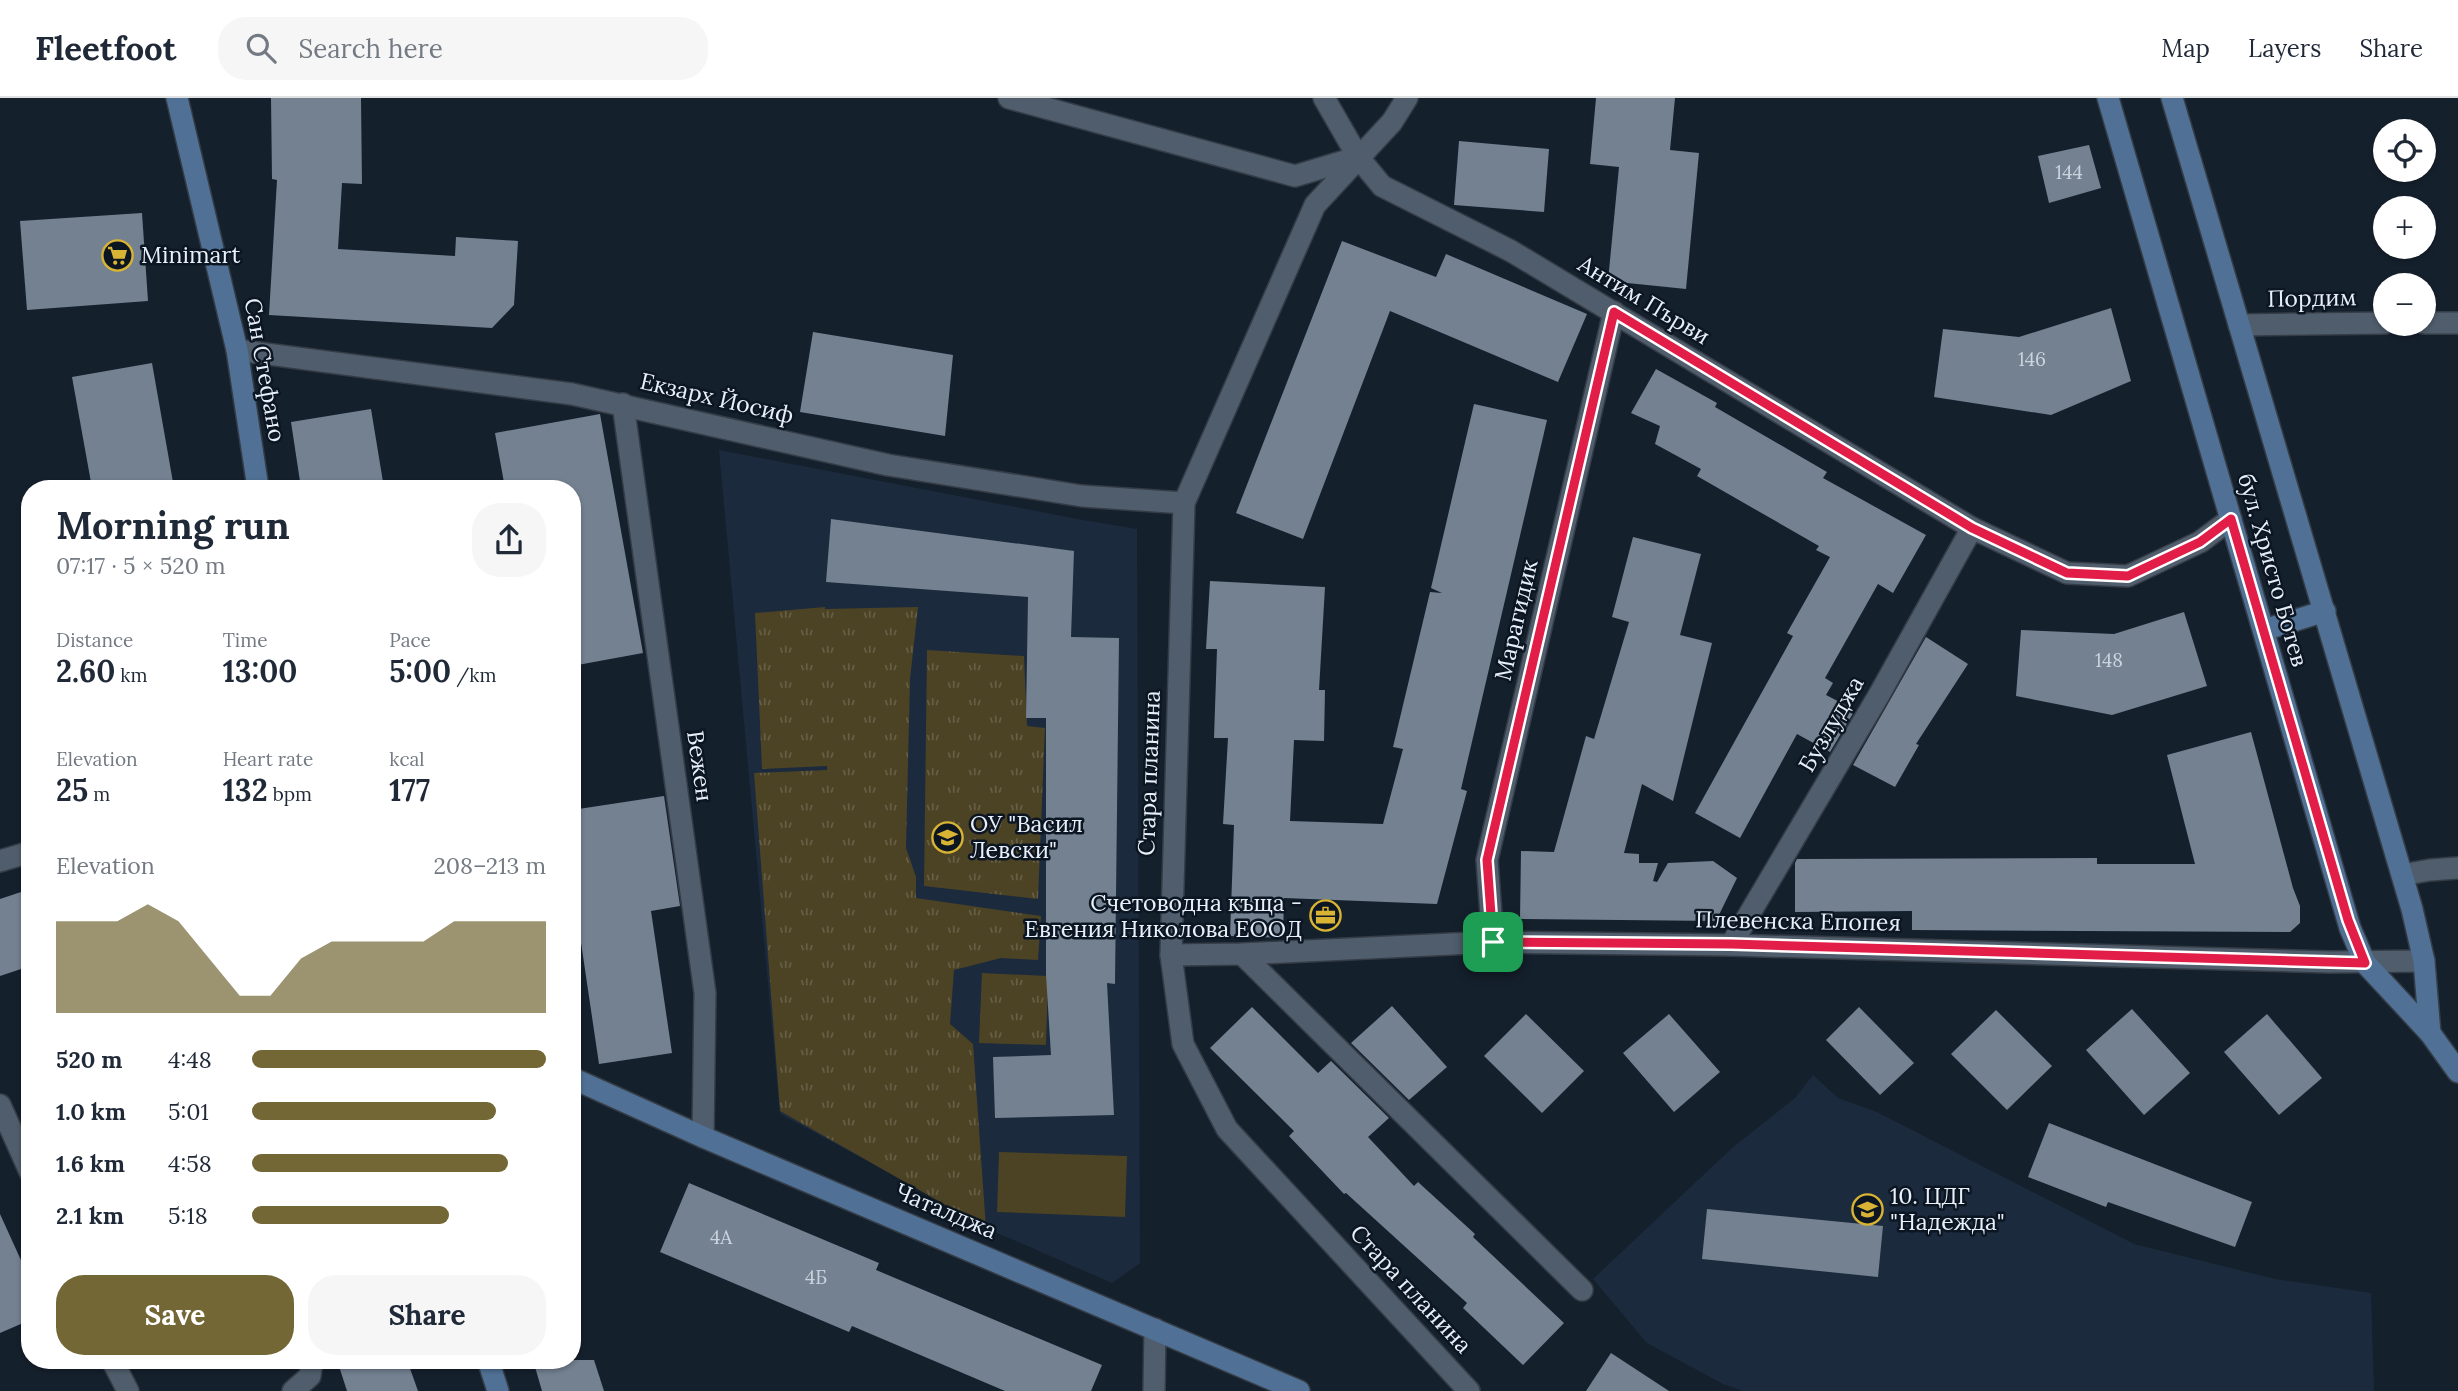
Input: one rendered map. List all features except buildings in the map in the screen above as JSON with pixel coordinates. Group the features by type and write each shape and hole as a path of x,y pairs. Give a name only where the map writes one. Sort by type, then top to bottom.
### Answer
{"main road":[{"name":"Сан Стефано","path":"177,98 237,350 257,480"},
{"name":"бул. Христо Ботев","path":"2108,98 2348,920 2365,963 2431,1033 2458,1072"},
{"name":"бул. Христо Ботев","path":"2172,98 2402,875 2424,961 2431,1033"},
{"path":"2263,630 2325,611"},
{"name":"Чаталджа","path":"581,1082 703,1137 1299,1391"},
{"path":"491,1369 498,1391"}],"street":[{"path":"1009,98 1295,176 1358,158"},
{"name":"Антим Първи","path":"1324,98 1358,158 1382,186 1511,251 1972,528 2067,573 2128,576 2200,542 2231,519"},
{"name":"Стара планина","path":"1407,98 1392,122 1315,205 1184,503 1171,955 1183,1044 1227,1129 1469,1391"},
{"name":"Марагидик","path":"1493,942 1487,860 1614,312"},
{"name":"Пордим","path":"2239,325 2373,323"},
{"path":"2436,323 2458,323"},
{"name":"Екзарх Йосиф","path":"237,350 572,394 888,465 1082,496 1184,503"},
{"name":"Вежен","path":"623,404 705,993 703,1137"},
{"name":"Бузлуджа","path":"1731,944 1879,695 1972,528"},
{"path":"0,861 21,855"},
{"path":"2402,875 2458,868"},
{"name":"Плевенска Епопея","path":"1171,955 1493,942 1731,944 2365,963 2424,961"},
{"path":"1242,954 1582,1290"},
{"path":"0,1105 21,1152"},
{"path":"1154,1391 1155,1329"},
{"path":"117,1369 128,1391"},
{"path":"293,1391 310,1376 311,1369"}],"shaded area":[{"name":"ОУ \"Васил Левски\"","path":"719,450 1137,529 1140,1263 1112,1283 986,1228 950,1205 780,1114"},
{"name":"10. ЦДГ \"Надежда\"","path":"1813,1075 1838,1098 1877,1112 2134,1244 2275,1279 2371,1293 2374,1391 1743,1391 1723,1384 1647,1343 1593,1279 1732,1148 1795,1098"}],"green space":[{"path":"825,607 918,607 910,679 906,848 916,877 916,898 1041,916 1038,960 1001,958 954,970 950,1024 973,1044 986,1228 780,1111 754,773 827,770 827,766 762,769 755,613"},
{"path":"927,650 1024,656 1027,726 1045,728 1038,899 924,886"},
{"path":"982,973 1048,976 1046,1045 979,1043"},
{"path":"999,1152 1127,1156 1125,1217 997,1212"}],"place":[{"name":"Minimart","path":"118,255"},
{"name":"ОУ \"Васил Левски\"","path":"947,837"},
{"name":"Счетоводна къща - Евгения Николова ЕООД","path":"1325,916"},
{"name":"10. ЦДГ \"Надежда\"","path":"1867,1209"}],"route":[{"path":"1614,312 1972,528 2067,573 2128,576 2200,542 2231,519 2348,920 2365,963 1731,944 1493,942 1487,860 1614,312"}]}
